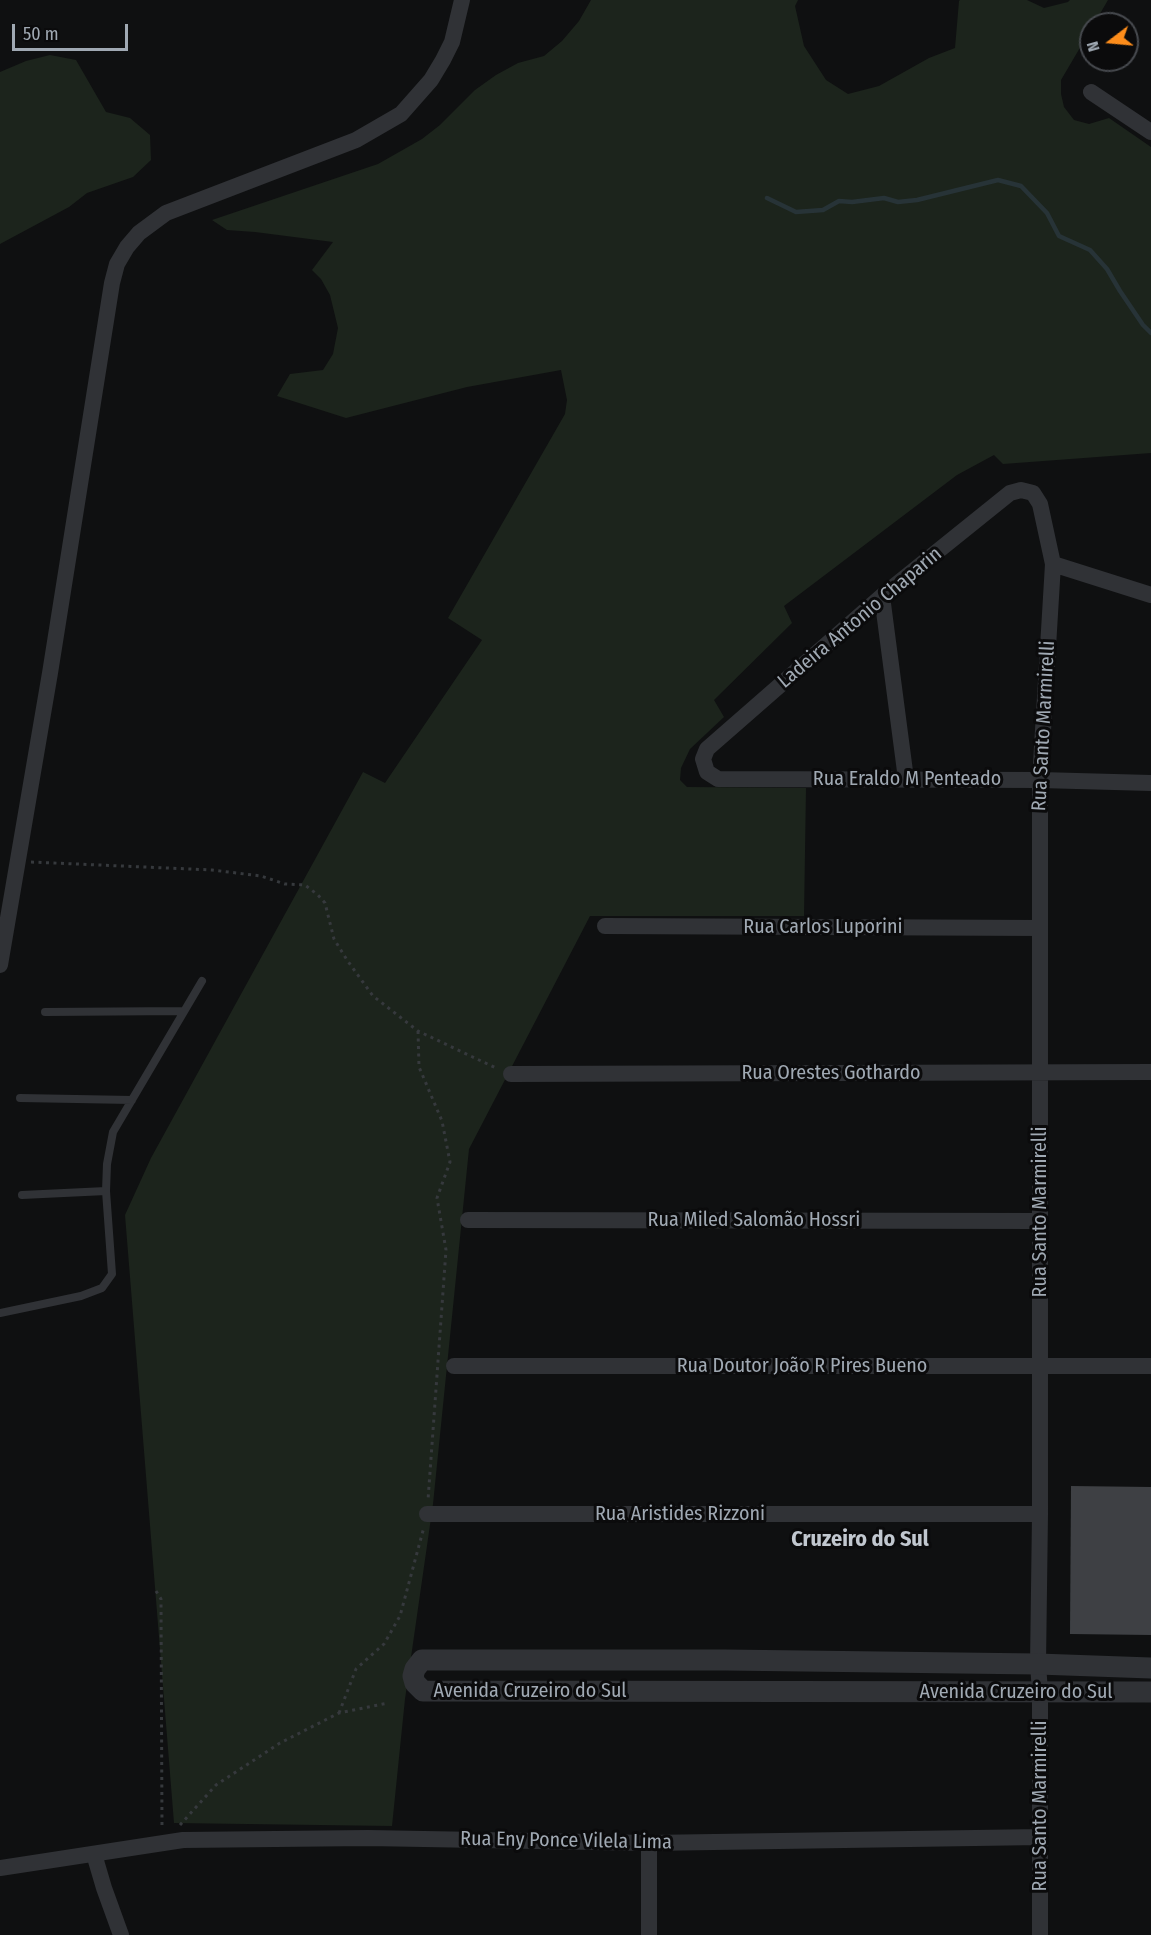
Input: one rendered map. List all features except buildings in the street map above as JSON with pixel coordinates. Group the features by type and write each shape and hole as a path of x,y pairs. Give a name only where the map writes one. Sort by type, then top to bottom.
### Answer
{"street":[{"path":"0,965 52,662 112,283 117,264 139,233 166,213 356,140 400,114 424,89 443,60 458,24 462,0"},
{"path":"1091,92 1151,132"},
{"name":"Ladeira Antonio Chaparin","path":"705,766 704,759 707,749 882,596 1010,494 1021,490 1033,493"},
{"name":"Rua Santo Marmirelli","path":"1033,493 1040,504 1053,564 1040,780 1038,1664 1040,1935"},
{"path":"1053,564 1151,595"},
{"path":"882,596 906,779"},
{"name":"Rua Eraldo M Penteado","path":"705,766 708,772 718,779 1040,780 1151,783"},
{"name":"Rua Carlos Luporini","path":"605,926 1041,928"},
{"name":"Rua Orestes Gothardo","path":"511,1074 1151,1072"},
{"name":"Rua Miled Salomão Hossri","path":"468,1220 1040,1221"},
{"name":"Rua Doutor João R Pires Bueno","path":"454,1366 1151,1366"},
{"name":"Rua Aristides Rizzoni","path":"427,1514 1040,1514"},
{"name":"Avenida Cruzeiro do Sul","path":"1151,1668 1038,1664 725,1660 422,1660 415,1668 413,1676 415,1683 423,1691 1151,1692"},
{"path":"725,1660 725,1691"},
{"name":"Rua Eny Ponce Vilela Lima","path":"0,1868 183,1840 368,1838 649,1843 1040,1837"},
{"path":"649,1843 649,1935"},
{"path":"94,1854 121,1935"}],"lane":[{"path":"0,1313 81,1296 102,1288 112,1274 106,1191 107,1164 113,1132 202,981"},
{"path":"45,1012 184,1011"},
{"path":"20,1098 132,1100"},
{"path":"22,1196 106,1191"}],"path":[{"path":"18,862 93,863 212,870 261,876 285,884 305,885 325,903 334,939 346,960 373,996 418,1031 511,1074"},
{"path":"339,1713 356,1669 384,1644 400,1616 427,1514 446,1250 437,1198 450,1162 442,1121 419,1066 418,1031"},
{"path":"156,1591 161,1599 162,1844"},
{"path":"162,1844 216,1785 280,1743 339,1713 388,1703"}],"shaded area":[{"path":"591,0 798,0 795,6 804,46 826,80 848,94 879,86 929,58 955,48 960,0 1027,0 1044,8 1070,0 1108,0 1101,12 1079,12 1079,49 1061,80 1061,94 1064,107 1074,120 1089,124 1109,118 1151,147 1151,453 1003,464 994,455 957,475 784,606 792,623 714,700 724,717 690,749 681,768 680,780 687,787 806,788 804,916 590,916 469,1149 433,1504 405,1699 392,1826 174,1823 125,1215 151,1158 363,772 385,783 482,640 448,618 565,414 567,400 561,370 467,387 346,418 277,396 290,374 323,370 333,354 338,328 330,295 321,279 312,270 333,242 227,230 212,220 378,164 422,139 440,125 475,90 496,75 518,63 544,56 562,41 579,21"},
{"path":"50,55 76,60 106,112 130,118 150,135 151,160 133,177 87,193 69,207 0,244 0,72 26,61"}],"waterway":[{"path":"767,198 796,212 823,210 839,201 852,202 884,198 898,202 917,200 998,180 1021,186 1047,213 1059,236 1090,250 1107,269 1143,325 1151,333"}],"district":[{"name":"Cruzeiro do Sul","path":"860,1540"}]}
